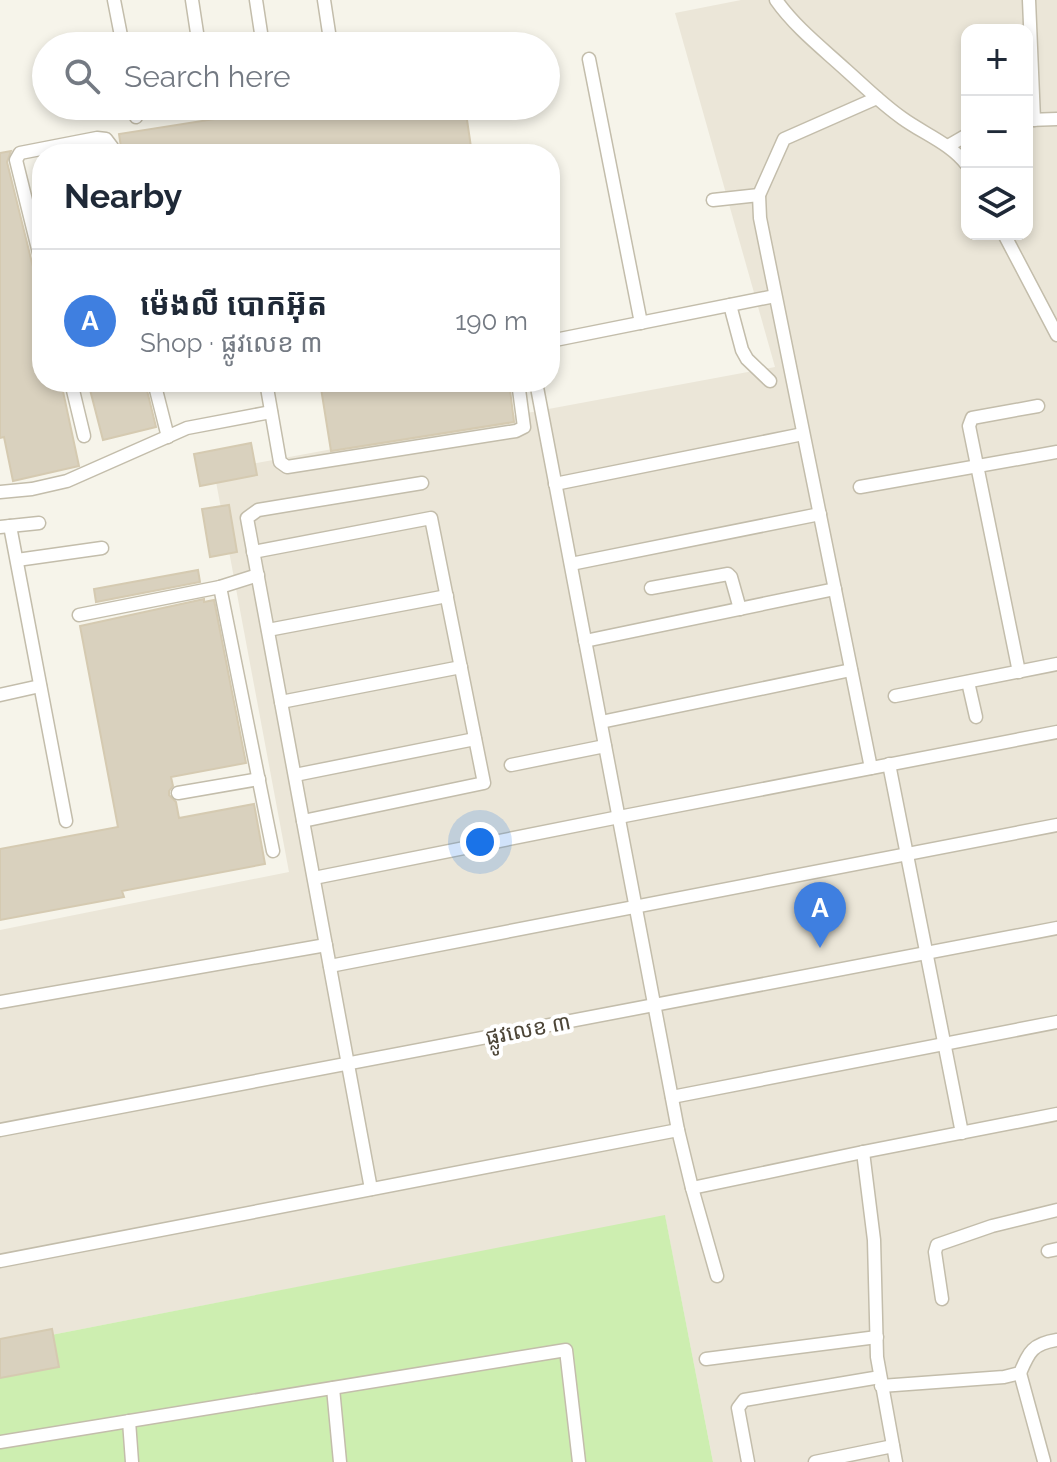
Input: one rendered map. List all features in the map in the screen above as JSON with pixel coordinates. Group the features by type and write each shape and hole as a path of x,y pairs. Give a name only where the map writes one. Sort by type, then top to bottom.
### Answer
{"street":[{"path":"114,0 120,32"},
{"path":"192,0 197,32"},
{"path":"256,0 261,32"},
{"path":"324,0 329,32"},
{"path":"776,0 804,32 877,98 961,158"},
{"path":"1029,0 1031,96"},
{"path":"589,59 641,323"},
{"path":"871,768 775,296 760,218 759,195 784,139 877,98"},
{"path":"1033,120 1057,119"},
{"path":"66,144 97,138 106,139 110,144"},
{"path":"948,146 961,138"},
{"path":"32,151 20,153 16,160 32,225"},
{"path":"713,200 759,195"},
{"path":"1007,240 1057,335"},
{"path":"560,339 775,296"},
{"path":"730,305 742,350 770,381"},
{"path":"73,392 84,436"},
{"path":"157,392 168,437"},
{"path":"268,392 280,462 287,467 516,431 524,427 519,392"},
{"path":"538,392 678,1130 717,1276"},
{"path":"1019,672 969,426 972,418 1038,406"},
{"path":"0,492 67,481 187,428 271,412"},
{"path":"555,484 803,434"},
{"path":"860,487 1057,452"},
{"path":"371,1189 247,518 258,510 422,483"},
{"path":"571,564 820,514"},
{"path":"253,552 431,518 484,783 303,821"},
{"path":"39,523 5,527 17,560 66,821"},
{"path":"17,560 102,548"},
{"path":"651,588 728,574 740,609"},
{"path":"79,615 220,587 258,575"},
{"path":"220,587 273,851"},
{"path":"585,641 835,589"},
{"path":"268,630 447,596"},
{"path":"895,696 1057,664"},
{"path":"281,702 461,667"},
{"path":"601,722 851,670"},
{"path":"968,682 976,717"},
{"path":"0,695 40,686"},
{"path":"314,878 1057,732"},
{"path":"295,775 475,739"},
{"path":"511,765 605,746"},
{"path":"889,764 962,1133"},
{"path":"178,793 259,779"},
{"path":"330,966 1057,825"},
{"name":"ផ្លូវលេខ ៣","path":"0,1130 1057,928"},
{"path":"0,1002 326,945"},
{"path":"672,1097 1057,1022"},
{"path":"692,1188 1057,1114"},
{"path":"0,1261 678,1130"},
{"path":"863,1152 874,1240 877,1357 896,1462"},
{"path":"942,1299 935,1252 937,1245 992,1226 1057,1210"},
{"path":"706,1359 877,1337"},
{"path":"1044,1461 1020,1373 1030,1351 1057,1340"},
{"path":"0,1442 566,1350 579,1462"},
{"path":"748,1462 738,1408 744,1400 880,1382 1004,1377 1020,1373"},
{"path":"333,1388 340,1462"},
{"path":"129,1421 132,1462"},
{"path":"815,1462 893,1446"}],"shaded area":[{"path":"741,0 1057,0 1057,1462 713,1462 665,1216 0,1345 0,930 289,872 214,471 775,367 675,13"}],"green space":[{"path":"665,1215 713,1462 0,1462 0,1345"}],"building":[{"path":"208,120 467,120 471,144 120,144 119,134"},
{"path":"11,151 7,162 32,263 32,392 63,392 79,466 13,481 4,437 0,438 0,153"},
{"path":"91,392 147,392 156,427 103,440"},
{"path":"322,392 510,392 514,422 331,451"},
{"path":"251,443 257,475 200,486 194,454"},
{"path":"229,505 237,552 210,557 202,509"},
{"path":"198,570 200,582 96,602 94,589"},
{"path":"204,599 204,602 214,600 246,763 171,777 173,786 169,795 176,802 179,818 254,804 265,864 122,891 124,897 0,920 0,849 118,827 80,626"},
{"path":"52,1329 59,1367 0,1378 0,1339"}],"place":[{"name":"ម៉េងលី បោកអ៊ុត","path":"820,948"}]}
